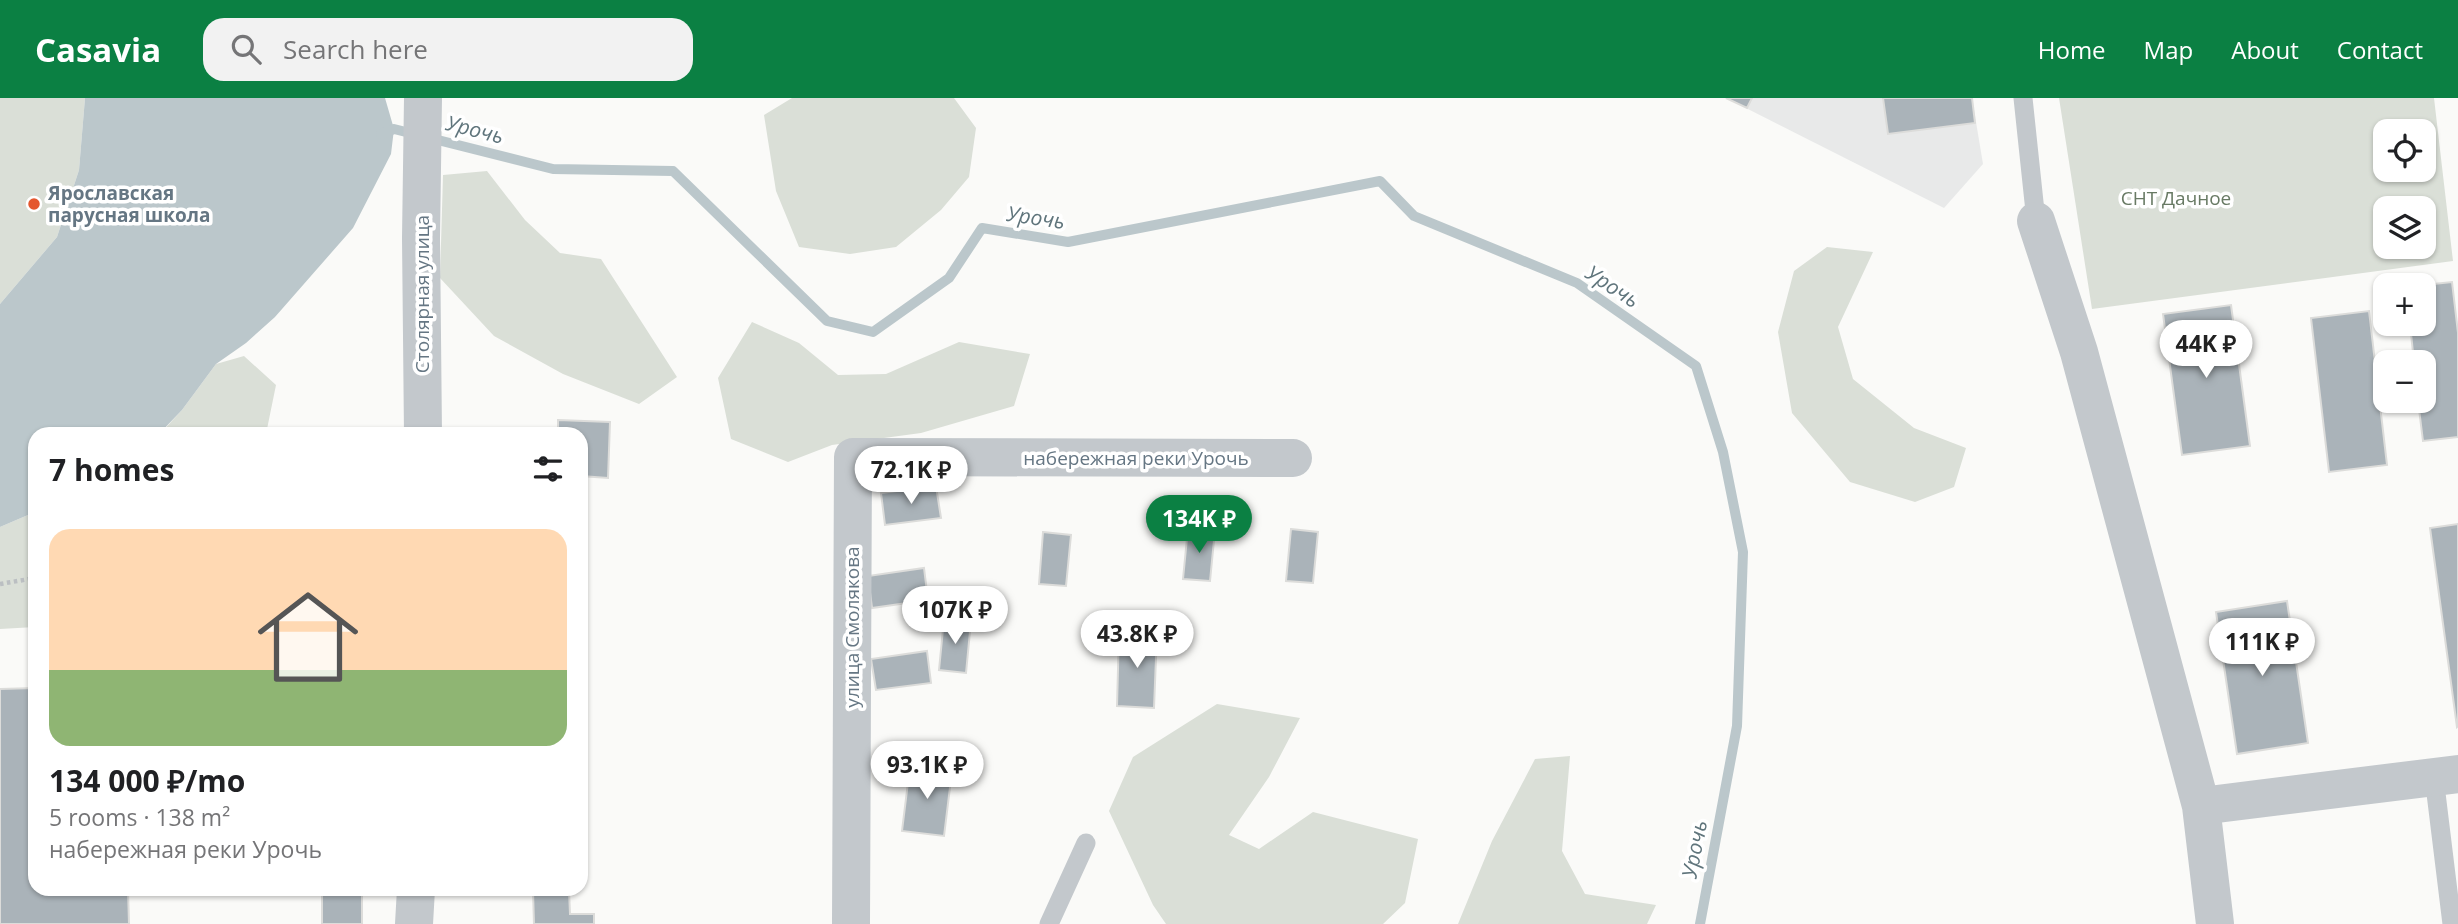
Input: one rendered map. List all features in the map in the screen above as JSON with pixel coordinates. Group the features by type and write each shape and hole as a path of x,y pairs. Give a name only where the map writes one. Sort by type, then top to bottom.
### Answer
{"street":[{"name":"Столярная улица","path":"423,98 423,427"},
{"path":"2036,221 2079,352 2201,806 2215,924"},
{"name":"набережная реки Урочь","path":"853,457 1293,458"},
{"name":"улица Смолякова","path":"851,924 853,457"},
{"path":"2201,806 2446,775"},
{"path":"414,924 416,896"}],"lane":[{"path":"2023,98 2036,221"},
{"path":"2446,775 2452,924"},
{"path":"1049,924 1086,843"}],"path":[{"path":"0,584 28,579"}],"shaded area":[{"path":"85,98 385,98 394,129 391,154 353,228 275,317 246,343 216,364 182,410 166,427 28,427 28,515 0,527 0,304 57,237 79,170"},
{"path":"1726,98 1972,98 1983,164 1944,208"}],"green space":[{"name":"Ярославская парусная школа","path":"0,98 85,98 79,170 57,237 0,304"},
{"path":"792,98 954,98 976,128 969,177 941,210 896,247 850,254 799,247 776,191 764,115"},
{"name":"СНТ Дачное","path":"2059,98 2434,98 2453,261 2092,309"},
{"path":"487,171 525,220 560,253 601,259 677,377 639,404 563,374 494,336 440,278 443,175"},
{"path":"1827,247 1873,252 1838,327 1853,379 1914,428 1966,448 1954,487 1915,502 1850,482 1792,413 1778,332 1794,271"},
{"path":"752,322 799,343 838,375 886,374 959,342 1030,354 1014,406 921,433 832,445 788,462 731,439 718,378"},
{"path":"244,356 276,385 267,427 166,427 216,364"},
{"path":"28,515 28,627 0,629 0,527"},
{"path":"1217,704 1300,718 1269,777 1229,835 1259,849 1313,812 1418,839 1405,903 1383,924 1166,924 1153,905 1109,811 1133,757"},
{"path":"1570,756 1562,851 1585,894 1656,905 1647,924 1458,924 1492,841 1535,759"}],"building":[{"path":"1726,98 1752,98 1747,108"},
{"path":"1883,98 1972,98 1975,123 1888,134"},
{"path":"2452,282 2458,333 2458,437 2423,441 2420,413 2436,413 2436,350 2413,350 2411,336 2436,336 2436,284"},
{"path":"2231,305 2250,446 2182,455 2163,314"},
{"path":"2369,311 2374,350 2373,413 2381,413 2387,465 2329,472 2311,318"},
{"path":"558,420 610,422 608,478 588,477 588,427 558,427"},
{"path":"936,486 941,518 885,525 881,493"},
{"path":"2458,524 2458,726 2457,727 2430,528"},
{"path":"1188,528 1215,530 1210,581 1183,579"},
{"path":"1291,529 1318,532 1313,583 1286,581"},
{"path":"1043,532 1071,535 1066,586 1039,584"},
{"path":"924,568 928,600 872,608 868,576"},
{"path":"2287,601 2308,743 2237,754 2216,612"},
{"path":"944,619 971,621 966,673 939,670"},
{"path":"1119,632 1157,633 1154,708 1117,706"},
{"path":"927,651 931,683 876,690 871,659"},
{"path":"28,688 28,896 128,896 129,924 0,924 0,689"},
{"path":"910,766 952,771 944,836 902,831"},
{"path":"322,896 362,896 362,924 322,924"},
{"path":"533,896 569,896 570,914 594,914 594,924 534,924"}],"waterway":[{"name":"Урочь","path":"381,134 394,129 553,169 673,171 827,321 873,332 949,278 982,228 1068,242 1380,181 1414,216 1577,283 1696,366 1723,452 1743,552 1737,726 1700,924"}],"place":[{"name":"Ярославская парусная школа","path":"34,204"}]}
